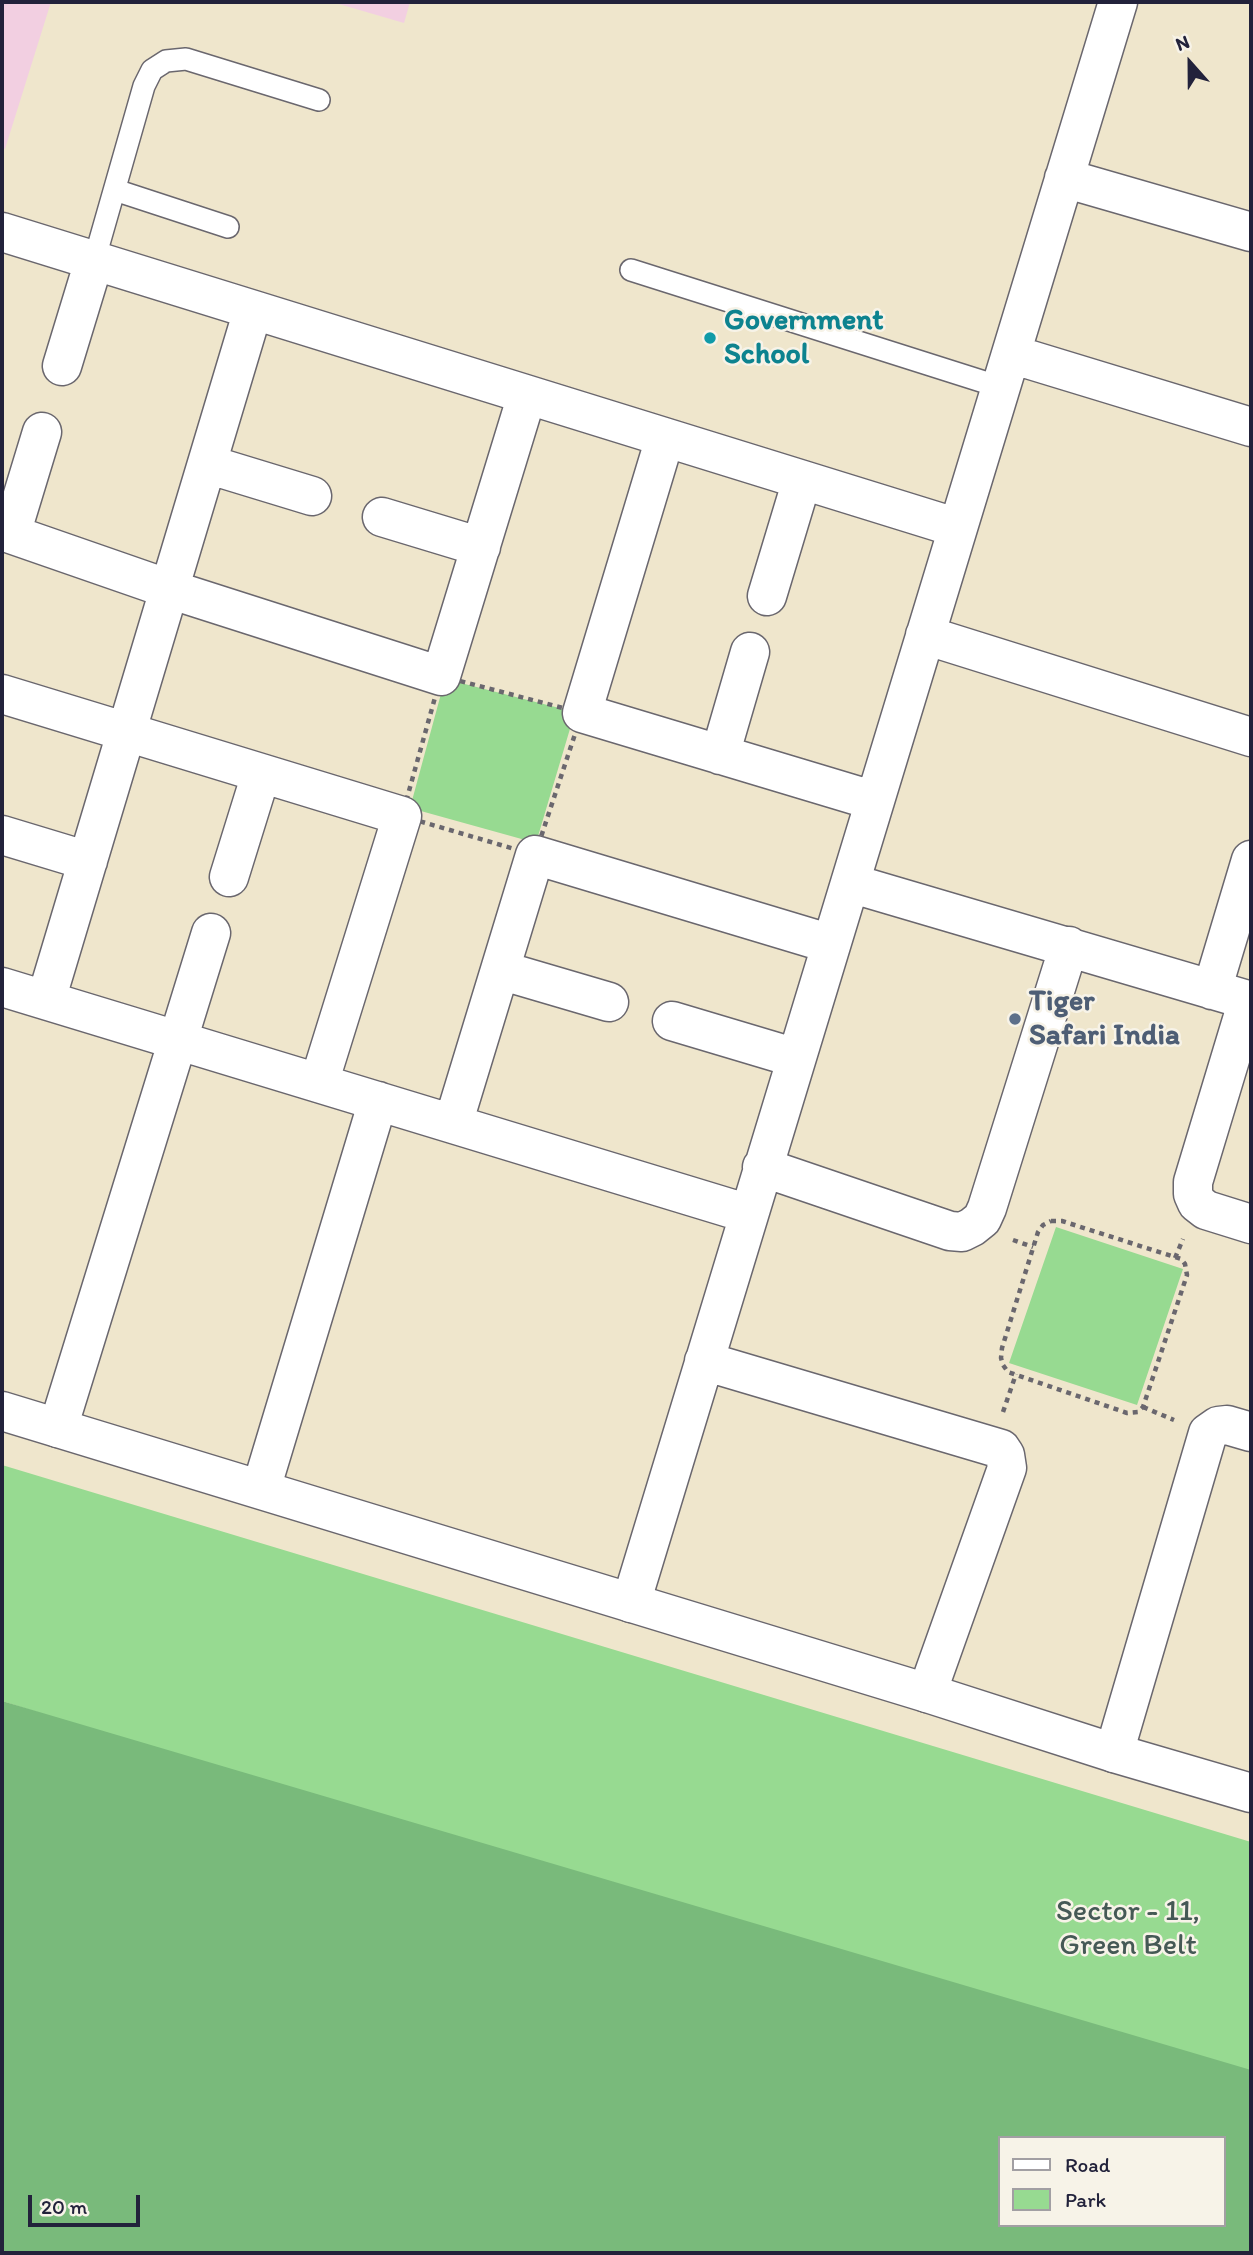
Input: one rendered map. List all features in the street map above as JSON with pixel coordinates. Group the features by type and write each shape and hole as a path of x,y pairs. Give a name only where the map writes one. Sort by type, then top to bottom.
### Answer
{"street":[{"path":"631,1603 1118,2"},
{"path":"1064,178 1251,232"},
{"path":"2,232 958,528"},
{"path":"62,366 94,261"},
{"path":"46,1000 253,310"},
{"path":"1006,371 1251,427"},
{"path":"42,432 6,532 169,589 441,676 527,395"},
{"path":"665,438 582,713 875,801"},
{"path":"207,464 312,496"},
{"path":"767,596 802,480"},
{"path":"382,517 481,547"},
{"path":"925,635 1251,737"},
{"path":"720,755 750,652"},
{"path":"2,694 402,816 319,1083"},
{"path":"229,877 261,774"},
{"path":"2,835 88,861"},
{"path":"453,1124 535,855 831,944"},
{"path":"1251,860 1237,997 1193,1182 1193,1194 1197,1203 1206,1210 1251,1224"},
{"path":"850,883 1237,997"},
{"path":"58,1428 211,933"},
{"path":"762,1167 950,1231 962,1232 972,1227 982,1219 987,1208 1069,946"},
{"path":"500,970 609,1002"},
{"path":"2,987 749,1214"},
{"path":"672,1021 796,1058"},
{"path":"261,1489 378,1101"},
{"path":"704,1361 1001,1449 1007,1468 927,1693"},
{"path":"2,1411 1251,1793"},
{"path":"1114,1753 1208,1433 1218,1426 1227,1425 1251,1432"}],"lane":[{"path":"94,261 144,86 152,71 166,61 186,59 319,100"},
{"path":"116,190 228,227"},
{"path":"631,270 1006,371"}],"path":[{"path":"441,676 582,713 535,855 402,816 441,676"},
{"path":"1062,1221 1181,1259 1185,1264 1187,1275 1143,1407 1138,1412 1127,1413 1008,1372 1003,1365 1002,1348 1038,1232 1043,1225 1062,1221"}],"shaded area":[{"path":"2,2 51,2 5,149 2,148"},
{"path":"332,2 410,2 404,23"}],"green space":[{"path":"445,679 575,712 536,843 410,808"},
{"path":"1056,1227 1183,1269 1137,1405 1009,1363"},
{"name":"Sector - 11, Green Belt","path":"2,1465 1251,1842 1251,2094 2,1701"},
{"path":"2,1701 1251,2070 1251,2253 2,2253"}],"place":[{"name":"Government School","path":"710,338"},
{"name":"Tiger Safari India","path":"1015,1019"}]}
